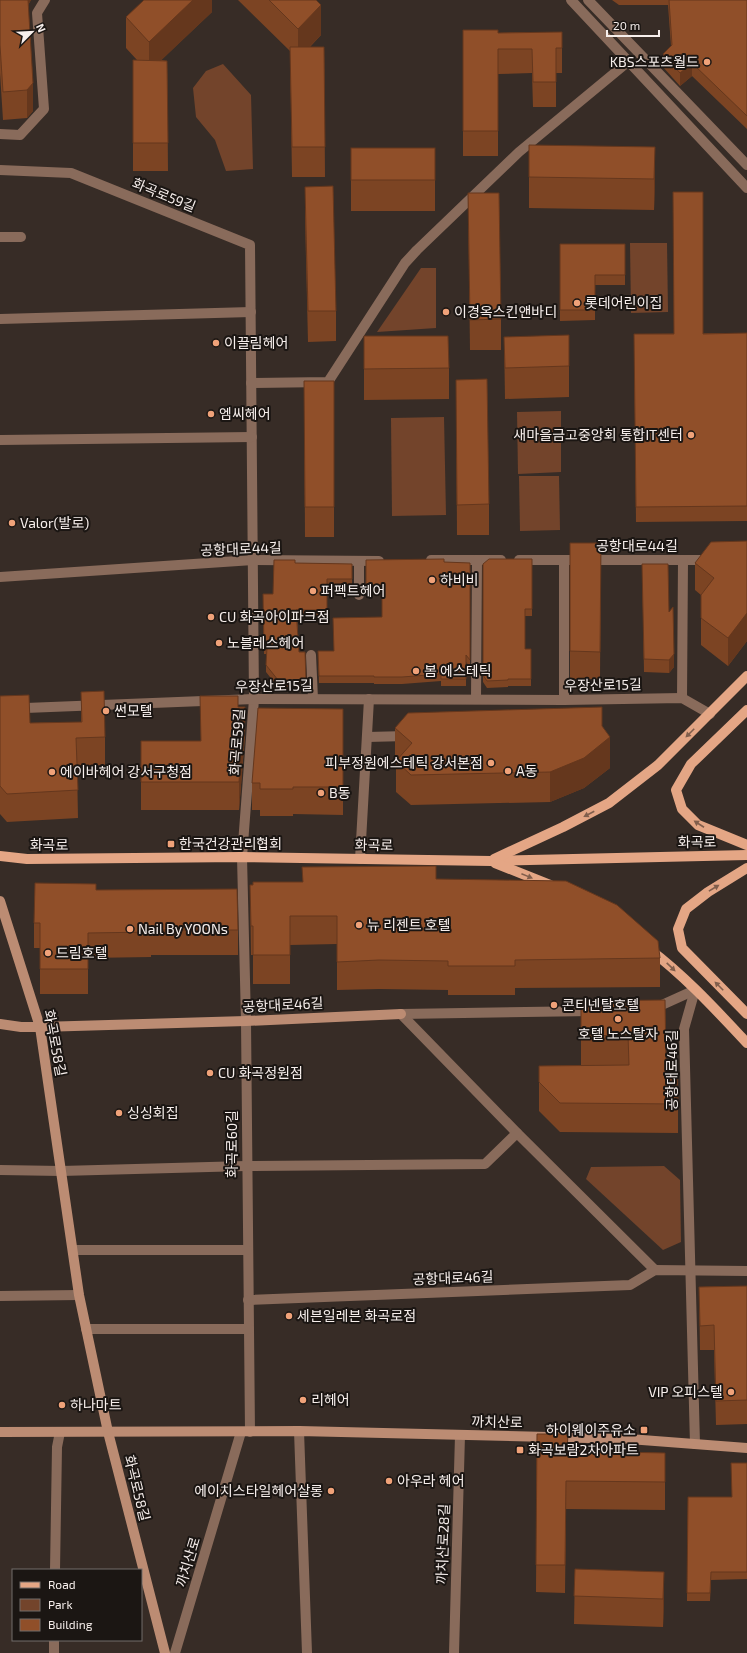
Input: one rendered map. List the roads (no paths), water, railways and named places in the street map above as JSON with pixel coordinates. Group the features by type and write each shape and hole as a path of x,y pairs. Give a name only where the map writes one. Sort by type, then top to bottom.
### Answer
{"main road":[{"path":"491,861 563,828 609,803 658,765 747,676"},
{"path":"747,710 691,764 676,790 682,809 698,825 747,845"},
{"name":"화곡로","path":"0,856 27,859 242,857 491,861 747,855"},
{"path":"491,861 562,890"},
{"path":"747,868 708,892 686,909 678,929 682,948 747,1014"},
{"path":"640,942 664,960 747,1043"}],"street":[{"path":"0,134 20,135 44,109 37,13 45,0"},
{"path":"571,0 747,188"},
{"path":"588,0 747,165"},
{"path":"251,383 328,382 405,263 417,250 519,152 629,61"},
{"name":"화곡로59길","path":"0,170 71,174 250,245 254,699 242,857"},
{"path":"0,237 21,238"},
{"path":"0,318 250,312"},
{"path":"0,440 252,437"},
{"name":"공항대로44길","path":"0,577 253,560 390,561"},
{"name":"공항대로44길","path":"422,560 718,560"},
{"path":"476,699 477,560"},
{"path":"564,560 564,700"},
{"path":"683,560 682,698 710,714"},
{"path":"359,561 359,594"},
{"path":"312,655 313,699"},
{"name":"우장산로15길","path":"0,710 254,699 564,700 682,698"},
{"path":"360,859 369,699"},
{"path":"367,737 420,736"},
{"name":"화곡로60길","path":"242,857 246,1021 246,1166 248,1250 246,1432"},
{"name":"화곡로58길","path":"0,901 40,1027 79,1295 108,1432 165,1653"},
{"path":"644,1010 652,1010 695,990"},
{"name":"공항대로46길","path":"690,1270 684,1030 695,990"},
{"path":"401,1014 604,1010"},
{"path":"401,1014 517,1133 655,1270 747,1271"},
{"name":"공항대로46길","path":"0,1024 21,1027 40,1027 246,1021 401,1014"},
{"path":"0,1170 61,1171 246,1166 485,1164 517,1133"},
{"path":"73,1250 248,1250"},
{"name":"공항대로46길","path":"248,1300 630,1285 655,1270"},
{"path":"690,1270 695,1444"},
{"path":"0,1296 79,1295"},
{"path":"86,1329 248,1329"},
{"path":"299,1431 307,1653"},
{"name":"까치산로","path":"0,1432 299,1431 629,1438 747,1448"},
{"path":"55,1569 57,1447 60,1432"},
{"name":"까치산로","path":"175,1653 246,1432"},
{"name":"까치산로28길","path":"454,1653 460,1435"},
{"path":"54,1641 54,1653"}],"place":[{"name":"KBS스포츠월드","path":"707,62"},
{"name":"롯데어린이집","path":"577,303"},
{"name":"이경옥스킨앤바디","path":"446,312"},
{"name":"이끌림헤어","path":"216,343"},
{"name":"엠씨헤어","path":"211,414"},
{"name":"새마을금고중앙회 통합IT센터","path":"691,435"},
{"name":"Valor(발로)","path":"12,523"},
{"name":"하비비","path":"432,580"},
{"name":"퍼펙트헤어","path":"313,591"},
{"name":"CU 화곡아이파크점","path":"211,617"},
{"name":"노블레스헤어","path":"219,643"},
{"name":"봄 에스테틱","path":"416,671"},
{"name":"썬모텔","path":"106,711"},
{"name":"피부정원에스테틱 강서본점","path":"491,763"},
{"name":"A동","path":"508,771"},
{"name":"에이바헤어 강서구청점","path":"52,772"},
{"name":"B동","path":"321,793"},
{"name":"한국건강관리협회","path":"171,844"},
{"name":"뉴 리젠트 호텔","path":"359,925"},
{"name":"Nail By YOONs","path":"130,929"},
{"name":"드림호텔","path":"48,953"},
{"name":"콘티넨탈호텔","path":"554,1005"},
{"name":"호텔 노스탈자","path":"618,1019"},
{"name":"CU 화곡정원점","path":"210,1073"},
{"name":"싱싱회집","path":"119,1113"},
{"name":"세븐일레븐 화곡로점","path":"289,1316"},
{"name":"VIP 오피스텔","path":"731,1392"},
{"name":"리헤어","path":"303,1400"},
{"name":"하나마트","path":"62,1405"},
{"name":"하이웨이주유소","path":"644,1430"},
{"name":"화곡보람2차아파트","path":"520,1450"},
{"name":"아우라 헤어","path":"389,1481"},
{"name":"에이치스타일헤어살롱","path":"331,1491"}]}
